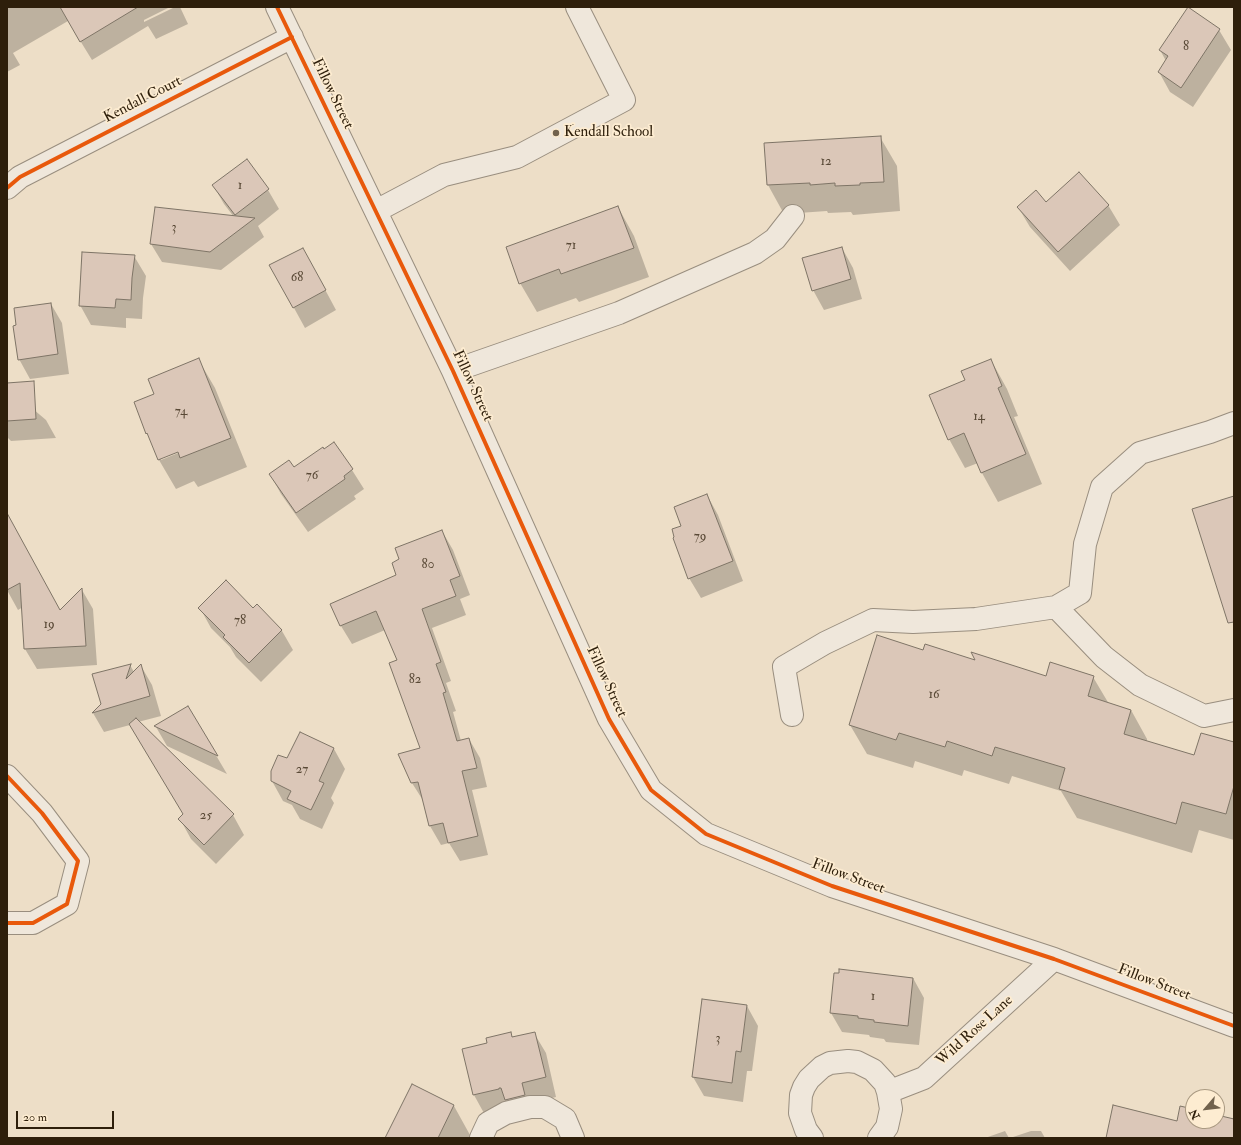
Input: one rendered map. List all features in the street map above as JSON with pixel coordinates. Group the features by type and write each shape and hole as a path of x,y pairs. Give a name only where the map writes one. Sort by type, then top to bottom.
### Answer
{"street":[{"name":"Fillow Street","path":"277,7 453,371 609,720 652,790 706,834 832,886 1054,958 1234,1026"},
{"path":"376,211 444,175 517,157 624,100 577,7"},
{"name":"Kendall Court","path":"7,188 20,177 292,37"},
{"path":"453,371 619,313 755,253 775,240 793,216"},
{"path":"792,716 784,667 825,642 873,620 912,622 976,620 1056,607 1080,593 1085,544 1102,487 1140,453 1210,432 1234,423"},
{"path":"1056,607 1104,657 1140,685 1204,716 1234,710"},
{"path":"7,776 42,813 78,861 67,904 33,923 7,923"},
{"name":"Wild Rose Lane","path":"888,1092 924,1078 1054,958"},
{"path":"812,1138 802,1122 800,1113 801,1095 809,1079 822,1067 830,1063 848,1061 865,1065 873,1070 880,1076 888,1092 891,1109 887,1127 878,1138"},
{"path":"481,1138 488,1123 506,1113 530,1107 545,1107 565,1119 572,1138"}],"building":[{"path":"60,7 138,7 80,42"},
{"path":"1188,7 1220,29 1181,88 1158,72 1168,56 1159,50"},
{"path":"881,136 884,182 835,186 835,183 810,185 810,183 767,185 764,143"},
{"path":"247,159 269,189 235,215 212,185"},
{"path":"1079,172 1109,205 1058,252 1017,207 1036,190 1046,202"},
{"path":"618,206 634,248 561,274 559,269 519,284 506,247"},
{"path":"155,207 255,218 210,252 150,244"},
{"path":"842,247 851,279 812,291 802,258"},
{"path":"303,248 326,290 293,308 269,265"},
{"path":"82,252 135,255 131,300 116,299 115,308 79,306"},
{"path":"51,303 58,354 18,360 13,326 16,325 14,308"},
{"path":"199,358 231,438 180,458 178,452 158,460 134,402 154,394 148,379"},
{"path":"991,359 1002,386 998,388 1026,454 981,473 964,433 948,440 929,395 965,380 961,371"},
{"path":"34,381 36,419 7,421 7,383"},
{"path":"334,442 353,469 344,476 345,479 296,513 269,474 289,460 294,467 323,447 324,449"},
{"path":"707,494 733,561 688,579 673,538 672,529 681,526 674,507"},
{"path":"1234,496 1234,622 1228,623 1192,509"},
{"path":"7,513 60,610 82,588 86,646 24,649 20,583 7,590"},
{"path":"442,530 460,576 450,580 456,596 422,609 441,662 436,664 446,692 443,693 457,741 469,738 477,768 462,771 478,836 448,843 443,823 429,826 418,782 411,783 398,754 420,748 389,663 397,660 376,611 340,626 330,604 396,575 392,563 399,559 395,548"},
{"path":"226,580 253,608 257,604 282,630 249,663 223,637 225,635 198,608"},
{"path":"877,635 923,650 925,644 975,660 971,652 1046,676 1050,662 1094,676 1088,696 1131,710 1124,734 1194,755 1201,733 1234,742 1234,786 1226,814 1182,802 1176,824 1059,789 1065,768 995,747 992,756 947,741 945,747 899,733 896,740 849,725"},
{"path":"131,664 126,679 141,664 150,696 92,713 101,704 92,674"},
{"path":"188,706 218,756 154,726"},
{"path":"136,718 234,814 204,845 178,819 183,814 129,724"},
{"path":"300,732 334,748 319,781 324,783 311,810 287,799 291,791 271,781 271,771 278,755 287,758"},
{"path":"839,969 913,978 908,1026 874,1022 874,1020 858,1018 858,1016 830,1013 834,973 839,973"},
{"path":"702,999 747,1005 741,1052 736,1051 732,1083 692,1077"},
{"path":"511,1032 512,1037 535,1032 546,1077 522,1083 525,1095 505,1100 501,1088 473,1095 462,1049 487,1043 486,1038"},
{"path":"412,1084 454,1105 438,1138 385,1138"},
{"path":"1113,1105 1177,1121 1180,1106 1185,1107 1185,1129 1225,1129 1225,1117 1234,1119 1234,1138 1106,1138"}],"cycle path":[{"path":"277,7 453,371 609,719 651,790 706,834 832,886 1054,959 1234,1026"},
{"path":"7,188 20,177 292,37"},
{"path":"7,776 42,813 78,861 67,904 33,923 7,923"}],"place":[{"name":"Kendall School","path":"556,133"}]}
